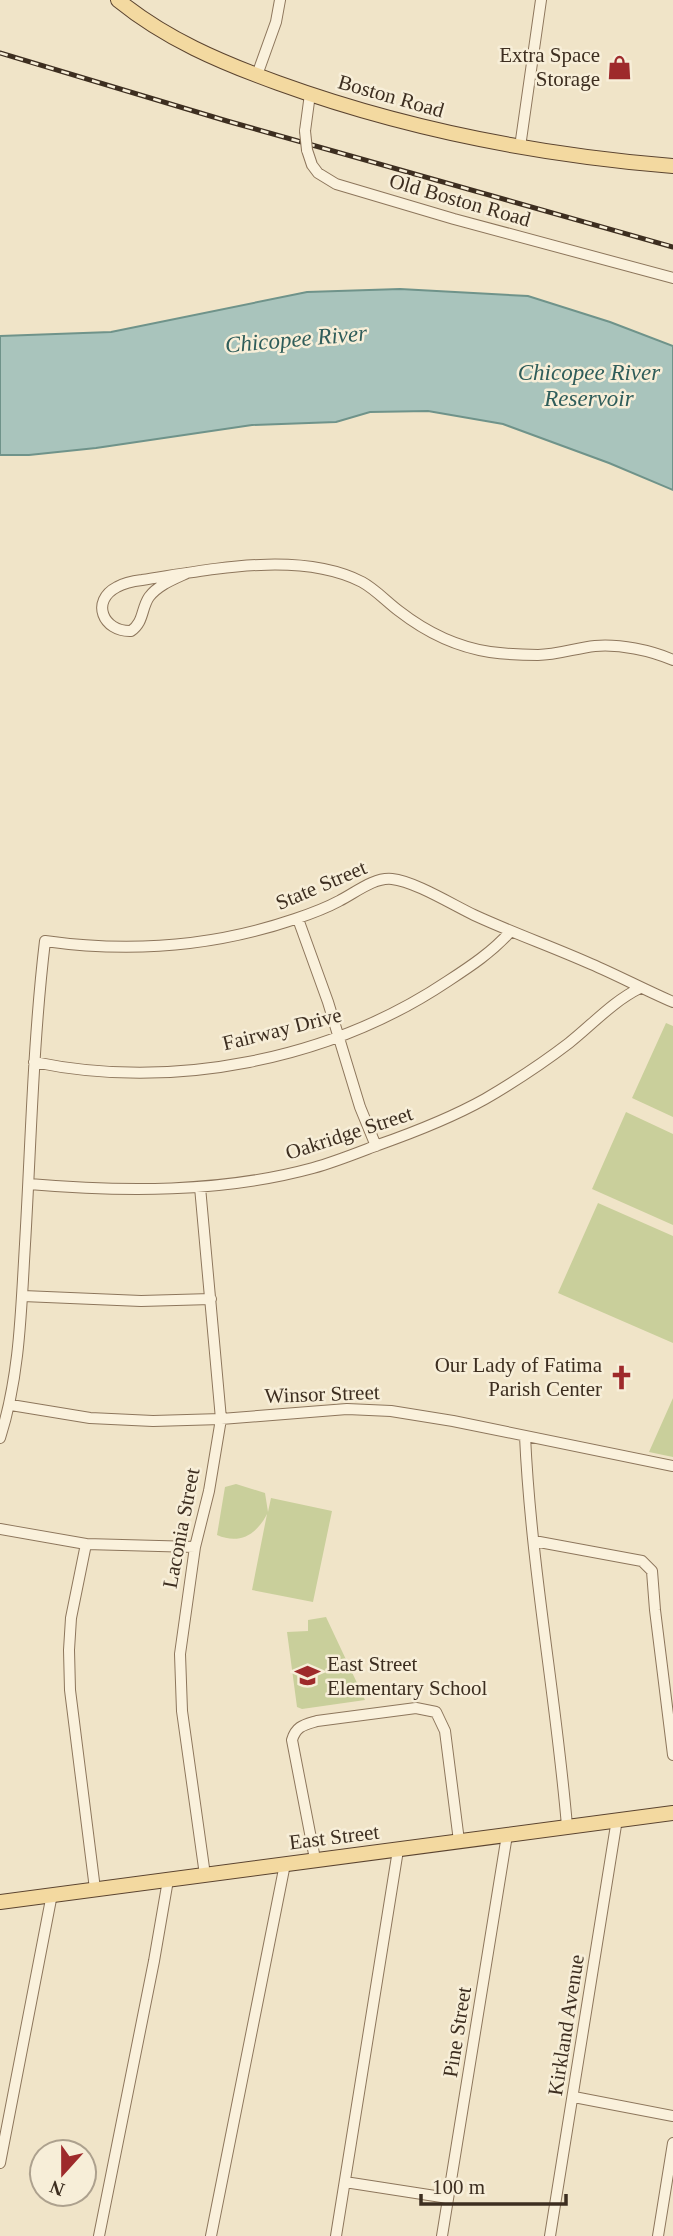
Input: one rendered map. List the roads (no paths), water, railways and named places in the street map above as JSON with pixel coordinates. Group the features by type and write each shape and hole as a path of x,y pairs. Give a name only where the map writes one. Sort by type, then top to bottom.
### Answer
{"main road":[{"name":"Boston Road","path":"118,0 140,18 223,63 310,94 454,135 520,147 673,166"},
{"name":"East Street","path":"0,1902 673,1813"}],"street":[{"path":"257,75 276,22 280,0"},
{"path":"520,147 541,0"},
{"name":"Old Boston Road","path":"310,94 305,131 307,150 318,173 336,184 537,243 673,278"},
{"path":"187,573 165,584 150,596 141,621 131,631 122,631 107,622 102,610 103,602 116,587 187,573 261,566 309,568 335,572 362,583 422,627 460,645 490,652 540,655 597,646 617,647 644,650 673,660"},
{"name":"State Street","path":"34,1062 45,941 100,947 164,947 215,940 298,919 380,880 390,878 415,886 510,932 590,963 673,1002"},
{"path":"298,919 360,1107 376,1146"},
{"name":"Fairway Drive","path":"34,1062 72,1070 160,1073 276,1055 339,1037 388,1017 494,950 510,932"},
{"name":"Oakridge Street","path":"29,1184 108,1189 200,1187 256,1180 315,1168 419,1131 486,1098 542,1062 620,999 640,988"},
{"path":"0,1438 11,1405 23,1296 34,1062"},
{"name":"Laconia Street","path":"200,1187 220,1419 209,1492 195,1547 180,1654 182,1710 205,1875"},
{"path":"23,1296 141,1301 211,1299"},
{"name":"Winsor Street","path":"11,1405 90,1418 153,1421 370,1410 453,1421 673,1466"},
{"path":"525,1436 528,1497 561,1757 567,1826"},
{"path":"0,1529 86,1544 195,1547"},
{"path":"534,1541 642,1561 652,1571 673,1755"},
{"path":"86,1544 71,1618 70,1690 95,1889"},
{"path":"316,1859 292,1740 295,1731 302,1725 317,1721 416,1708 436,1712 446,1731 459,1841"},
{"name":"Kirkland Avenue","path":"550,2236 617,1819"},
{"name":"Pine Street","path":"442,2236 508,1835"},
{"path":"336,2236 398,1850"},
{"path":"211,2236 285,1864"},
{"path":"99,2236 155,1961 168,1880"},
{"path":"0,2163 52,1894"},
{"path":"574,2097 673,2116"},
{"path":"658,2236 673,2143"},
{"path":"345,2182 448,2198"}],"water":[{"path":"400,289 528,296 610,322 673,346 673,490 503,424 428,411 370,412 336,422 252,425 96,448 29,455 0,455 0,336 111,332 307,292"}],"railway":[{"path":"0,53 227,121 673,247"}],"place":[{"name":"Extra Space Storage","path":"620,67"},
{"name":"Our Lady of Fatima Parish Center","path":"622,1377"},
{"name":"East Street Elementary School","path":"307,1676"}],"water label":[{"name":"Chicopee River","path":"296,339"},
{"name":"Chicopee River Reservoir","path":"589,385"}]}
